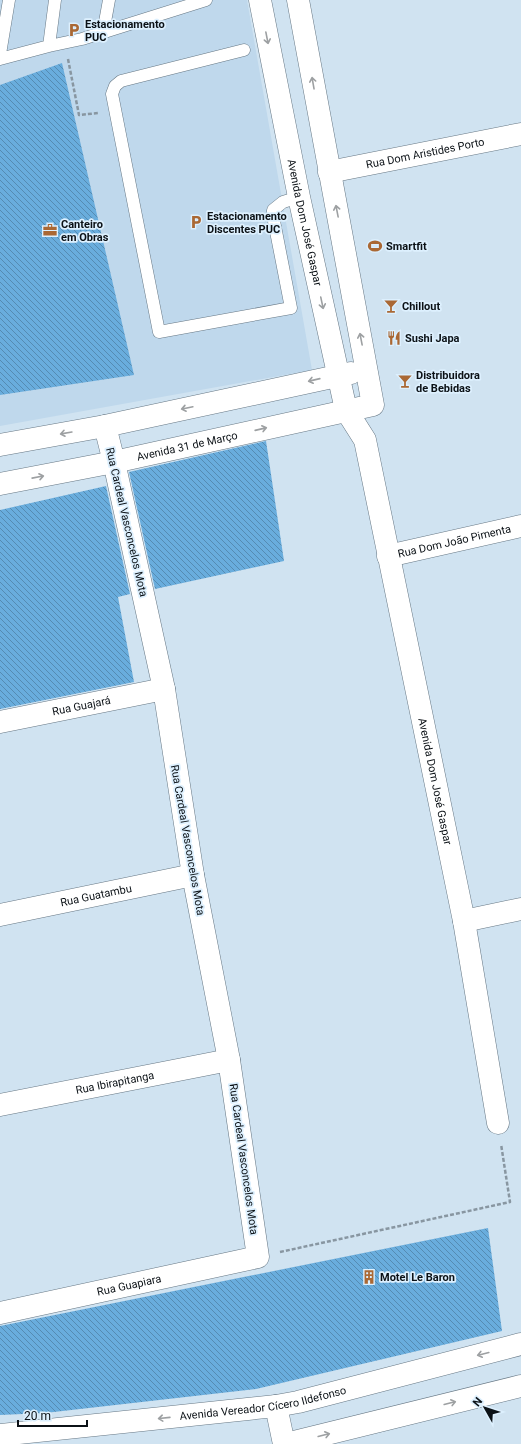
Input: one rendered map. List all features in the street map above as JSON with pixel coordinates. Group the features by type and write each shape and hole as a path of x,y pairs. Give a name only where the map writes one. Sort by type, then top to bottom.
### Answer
{"street":[{"name":"Avenida Dom José Gaspar","path":"260,0 299,197 337,375 346,410 365,440 464,921 498,1123"},
{"name":"Avenida Dom José Gaspar","path":"298,0 373,405 365,440"},
{"name":"Rua Dom Aristides Porto","path":"329,172 521,134"},
{"path":"0,445 104,426 366,370"},
{"name":"Avenida 31 de Março","path":"0,484 114,462 373,405"},
{"name":"Rua Cardeal Vasconcelos Mota","path":"104,426 114,462 164,689 193,875 229,1060 258,1257"},
{"name":"Rua Dom João Pimenta","path":"388,556 521,526"},
{"name":"Rua Guajará","path":"0,722 164,689"},
{"name":"Rua Guatambu","path":"0,915 193,875"},
{"path":"464,921 521,909"},
{"name":"Rua Ibirapitanga","path":"0,1105 229,1060"},
{"name":"Rua Guapiara","path":"0,1314 258,1257"},
{"name":"Avenida Vereador Cícero Ildefonso","path":"0,1435 276,1406 298,1402 521,1344"},
{"path":"276,1406 285,1444 521,1386"}],"lane":[{"path":"0,54 9,0"},
{"path":"49,46 55,0"},
{"path":"103,33 109,0"},
{"path":"0,59 103,33 206,0"},
{"path":"244,50 121,81 115,86 112,94 159,332 291,308 273,210 283,202 299,197"}],"path":[{"path":"68,60 79,116"},
{"path":"258,1257 510,1202 498,1123"}],"shaded area":[{"path":"0,0 247,0 312,370 0,426"}],"building":[{"name":"Canteiro em Obras","path":"62,63 134,375 0,395 0,85"},
{"path":"266,441 284,561 155,589 129,472"},
{"path":"106,486 130,594 118,597 134,682 0,709 0,510"},
{"name":"Motel Le Baron","path":"488,1228 502,1331 256,1389 45,1413 0,1415 0,1326"}],"place":[{"name":"Estacionamento PUC","path":"74,30"},
{"name":"Estacionamento Discentes PUC","path":"196,222"},
{"name":"Canteiro em Obras","path":"50,230"},
{"name":"Smartfit","path":"375,246"},
{"name":"Chillout","path":"391,306"},
{"name":"Sushi Japa","path":"394,338"},
{"name":"Distribuidora de Bebidas","path":"405,381"},
{"name":"Motel Le Baron","path":"369,1277"}]}
